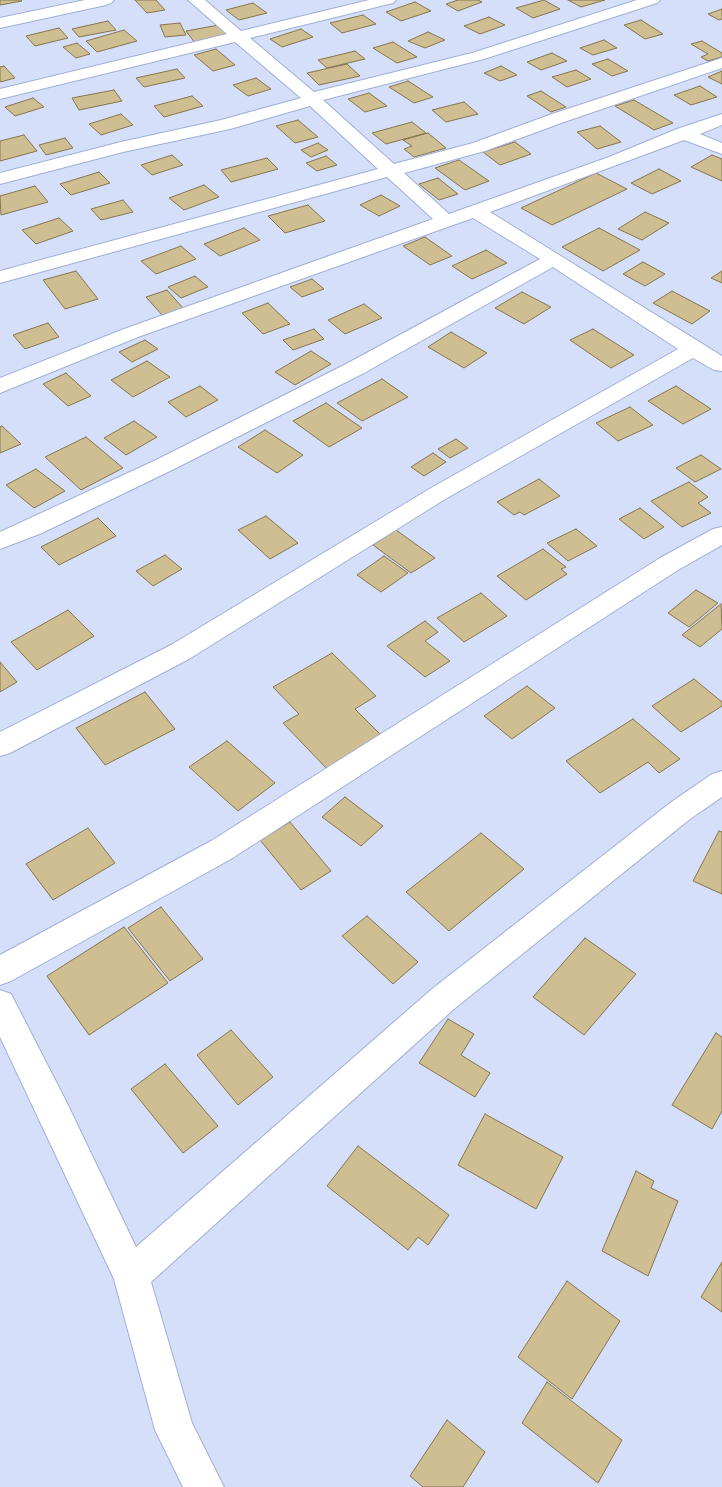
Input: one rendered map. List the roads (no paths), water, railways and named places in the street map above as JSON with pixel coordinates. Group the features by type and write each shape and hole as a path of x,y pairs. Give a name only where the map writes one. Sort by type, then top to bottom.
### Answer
{"street":[{"path":"0,23 106,0"},
{"path":"196,0 312,99 447,222"},
{"path":"0,94 388,0"},
{"path":"0,179 121,147 224,125 312,99 478,56 652,0"},
{"path":"0,277 479,147 558,118 722,63"},
{"path":"0,386 131,333 362,250 447,222 615,161 682,133 722,119"},
{"path":"682,133 722,148"},
{"path":"475,211 554,259 693,350 722,365"},
{"path":"0,540 34,527 164,465 356,368 554,259"},
{"path":"0,745 180,652 439,493 693,350"},
{"path":"0,971 221,850 669,564 722,535"},
{"path":"131,1276 443,999 680,811 722,782"},
{"path":"0,1004 54,1112 131,1276 174,1430 204,1487"}]}
